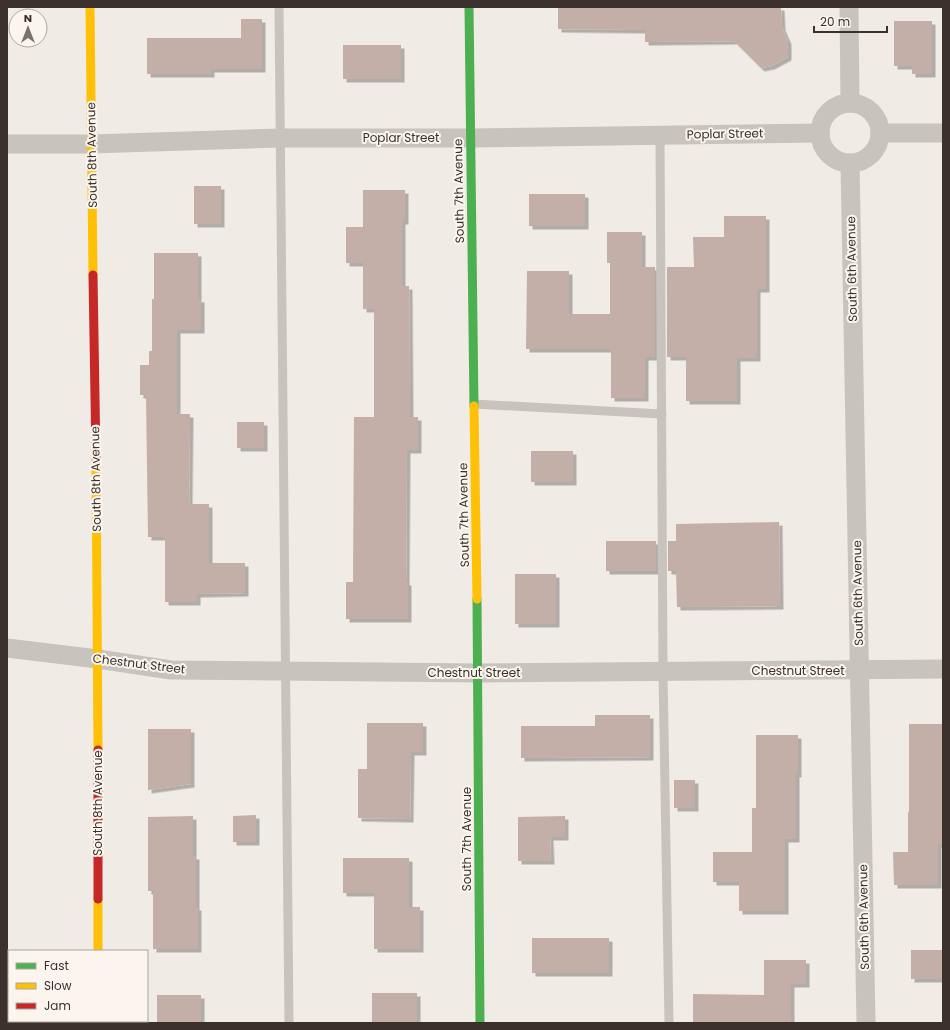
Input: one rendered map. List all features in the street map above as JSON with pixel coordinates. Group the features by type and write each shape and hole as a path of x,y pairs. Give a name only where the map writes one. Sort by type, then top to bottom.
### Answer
{"street":[{"name":"South 8th Avenue","path":"90,7 98,659 98,950"},
{"name":"South 7th Avenue","path":"469,7 478,673 480,1023"},
{"path":"849,7 850,103"},
{"path":"850,103 862,105 872,112 878,121 880,133 878,145 872,155 862,161 850,164 838,161 828,155 822,145 820,133 822,122 828,112 838,105 850,103"},
{"name":"Poplar Street","path":"7,144 92,144 280,138 470,138 820,133"},
{"path":"880,133 943,133"},
{"name":"South 6th Avenue","path":"850,164 866,1023"},
{"name":"Chestnut Street","path":"7,648 171,670 478,673 943,669"}],"lane":[{"path":"279,7 288,1023"},
{"path":"660,135 663,672 669,1023"},
{"path":"474,404 662,414"}],"building":[{"path":"558,7 781,7 782,27 788,41 788,57 771,66 761,68 734,41 645,42 645,30 558,29"},
{"path":"241,19 262,19 262,69 211,69 211,74 147,74 147,38 241,38"},
{"path":"894,21 932,21 932,74 912,74 912,66 894,66"},
{"path":"343,45 401,45 401,79 343,79"},
{"path":"194,186 221,186 221,224 194,224"},
{"path":"363,190 405,190 405,221 402,221 402,286 409,286 410,417 418,417 418,450 407,450 406,582 408,582 408,619 346,619 346,582 353,582 354,417 374,417 374,309 363,309 363,263 346,263 346,227 363,227"},
{"path":"529,194 585,194 585,226 529,226"},
{"path":"724,216 766,216 766,289 757,289 757,358 737,358 737,401 686,401 686,357 667,357 667,267 694,267 693,237 724,237"},
{"path":"607,232 642,232 642,267 655,267 655,357 645,357 645,398 611,398 611,349 526,349 527,271 569,271 569,314 610,314 610,263 607,263"},
{"path":"154,253 198,253 198,299 201,299 201,330 177,330 177,414 190,414 189,504 209,504 209,563 245,563 245,593 197,594 197,602 165,602 165,537 148,537 146,395 140,395 140,365 149,365 149,351 152,351"},
{"path":"237,422 264,422 264,448 237,448"},
{"path":"531,451 573,451 573,482 531,482"},
{"path":"779,522 780,606 677,607 676,571 668,571 668,541 676,541 676,524"},
{"path":"606,541 656,541 656,571 606,571"},
{"path":"515,574 556,574 556,624 515,624"},
{"path":"595,715 650,715 650,757 521,758 521,726 595,726"},
{"path":"367,723 423,723 423,752 411,752 410,819 358,818 358,769 367,769"},
{"path":"909,724 943,724 943,844 938,844 938,885 894,885 893,852 908,852"},
{"path":"148,729 191,729 191,784 148,790"},
{"path":"756,735 798,735 798,774 796,774 796,839 785,839 785,911 739,911 739,882 713,882 713,852 752,852 752,808 756,808"},
{"path":"674,780 695,780 695,808 674,808"},
{"path":"256,815 256,842 233,842 233,816"},
{"path":"193,816 193,856 196,856 196,907 198,907 198,949 153,949 153,891 148,891 148,817"},
{"path":"565,816 565,837 550,837 551,861 518,861 518,817"},
{"path":"343,858 409,858 409,907 420,907 420,949 374,949 374,893 343,893"},
{"path":"532,938 609,938 609,973 532,973"},
{"path":"911,950 943,950 943,979 911,979"},
{"path":"764,960 806,960 806,984 791,984 791,1023 693,1023 693,994 764,995"},
{"path":"372,993 417,993 417,1023 372,1023"},
{"path":"157,995 201,995 201,1023 157,1023"}],"traffic: fast":[{"path":"469,7 474,406"},
{"path":"477,599 480,1023"}],"traffic: slow":[{"path":"90,7 93,275"},
{"path":"474,406 477,599"},
{"path":"96,459 98,750"},
{"path":"98,899 98,950"}],"traffic: jam":[{"path":"93,275 96,459"},
{"path":"98,750 98,899"}]}
